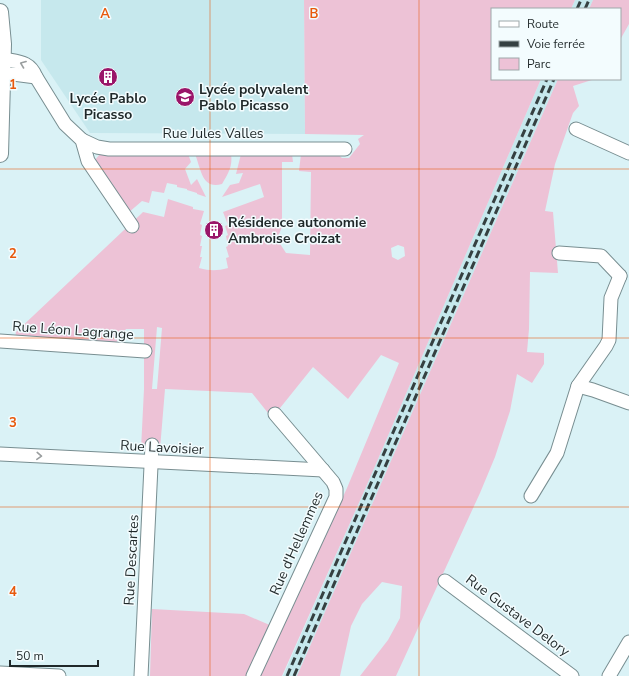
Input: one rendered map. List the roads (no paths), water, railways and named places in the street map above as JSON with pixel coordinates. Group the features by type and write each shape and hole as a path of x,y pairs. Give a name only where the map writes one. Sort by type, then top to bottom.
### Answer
{"street":[{"path":"0,12 3,67 0,154"},
{"path":"3,67 13,74 36,78 65,124 82,140 88,160 132,226"},
{"path":"576,129 629,153"},
{"name":"Rue Jules Valles","path":"82,140 97,147 109,149 345,149"},
{"path":"531,496 557,453 578,386 609,340 611,298 624,273 601,256 559,254"},
{"name":"Rue Léon Lagrange","path":"0,341 145,350"},
{"path":"578,386 629,403"},
{"name":"Rue d'Hellemmes","path":"253,676 336,497 336,489 333,482 275,414"},
{"name":"Rue Descartes","path":"141,676 152,445"},
{"name":"Rue Lavoisier","path":"0,454 323,470"},
{"name":"Rue Gustave Delory","path":"445,580 572,676"},
{"path":"609,676 629,642"},
{"path":"0,673 59,676"}],"railway":[{"path":"577,8 581,0"},
{"path":"585,8 589,0"},
{"path":"287,676 547,80"},
{"path":"294,676 554,80"}],"place":[{"name":"Lycée Pablo Picasso","path":"108,77"},
{"name":"Lycée polyvalent Pablo Picasso","path":"185,97"},
{"name":"Résidence autonomie Ambroise Croizat","path":"214,230"}]}
